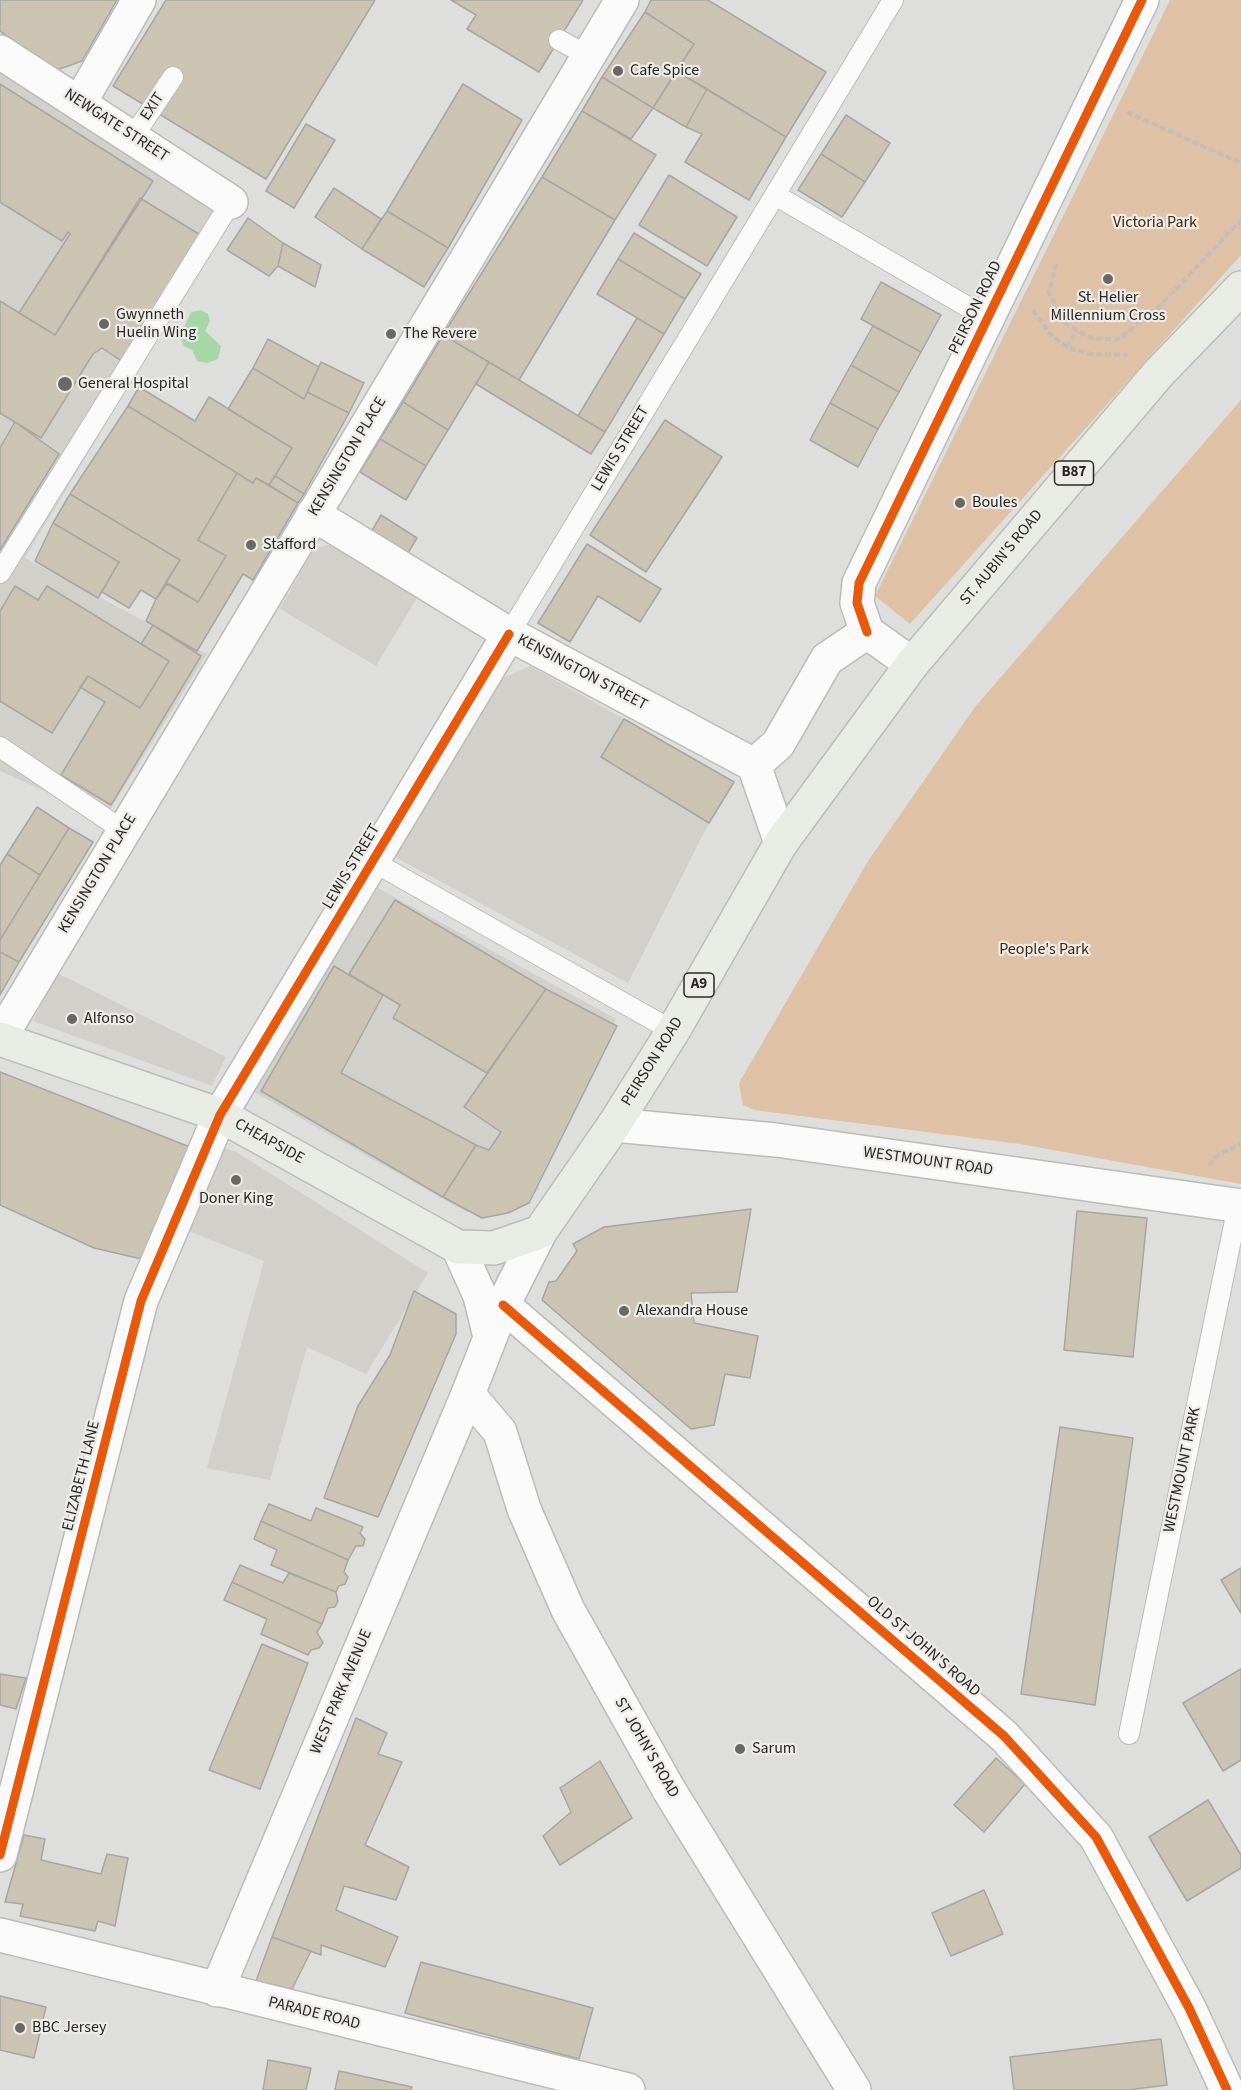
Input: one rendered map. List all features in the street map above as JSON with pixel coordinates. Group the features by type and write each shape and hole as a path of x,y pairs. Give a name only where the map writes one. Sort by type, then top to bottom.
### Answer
{"main road":[{"name":"ST. AUBIN'S ROAD","path":"781,843 912,663 1158,374 1241,288"},
{"name":"PEIRSON ROAD","path":"540,1232 614,1125 673,1031 781,843"},
{"name":"CHEAPSIDE","path":"0,1039 220,1114 458,1247 494,1248 540,1232"}],"street":[{"path":"80,102 139,0"},
{"name":"KENSINGTON PLACE","path":"0,1039 622,0"},
{"name":"PEIRSON ROAD","path":"867,632 856,603 860,583 1142,0"},
{"name":"NEWGATE STREET","path":"0,52 231,202"},
{"name":"KENSINGTON STREET","path":"314,514 509,634 754,765"},
{"path":"781,843 754,765 778,744 827,659 867,632 912,663"},
{"name":"LEWIS STREET","path":"220,1114 509,634"},
{"name":"ELIZABETH LANE","path":"0,1855 141,1301 220,1114"},
{"name":"WESTMOUNT ROAD","path":"614,1125 776,1140 1239,1206"},
{"name":"WEST PARK AVENUE","path":"217,1990 468,1394 503,1305 540,1232"},
{"path":"458,1247 480,1296 490,1338"},
{"name":"OLD ST JOHN'S ROAD","path":"503,1305 1004,1736 1096,1837 1190,2008 1227,2090"},
{"name":"ST JOHN'S ROAD","path":"468,1394 500,1432 524,1509 568,1611 669,1790 854,2090"},
{"name":"PARADE ROAD","path":"0,1935 628,2090"}],"lane":[{"name":"LEWIS STREET","path":"509,634 893,0"},
{"path":"559,40 589,56"},
{"name":"EXIT","path":"133,137 173,77"},
{"path":"775,195 987,318"},
{"path":"0,573 231,202"},
{"path":"0,747 124,831"},
{"path":"372,861 673,1031"},
{"name":"WESTMOUNT PARK","path":"1129,1734 1239,1206"}],"path":[{"path":"1121,121 1125,111 1241,163"},
{"path":"1057,262 1049,293 1066,324 1091,338 1117,340 1156,310 1241,220"},
{"path":"1005,283 1025,294 1045,327 1066,346 1091,354 1130,355 1158,374"},
{"path":"1066,346 1077,331"}],"shaded area":[{"name":"General Hospital","path":"0,72 226,210 235,209 25,558 207,654 105,818 0,771"},
{"path":"201,310 208,314 210,321 205,331 221,346 218,359 207,363 197,361 192,350 184,346 180,336 191,312"},
{"path":"334,544 417,598 376,666 280,609 314,548"},
{"path":"530,666 624,719 602,757 709,823 628,983 395,857 503,678"},
{"path":"378,888 616,1019 596,1060 519,1176 540,1188 523,1203 495,1212 466,1212 251,1090"},
{"path":"57,973 226,1057 212,1086 33,1021"},
{"path":"222,1148 235,1151 428,1273 366,1374 307,1347 270,1480 207,1468 264,1261 181,1228"}],"green space":[{"name":"Victoria Park","path":"1170,0 1241,0 1241,255 910,624 875,596"},
{"name":"People's Park","path":"1241,400 1241,1184 1020,1144 754,1110 743,1105 739,1083 868,861 975,707"}],"building":[{"path":"0,0 117,0 82,61 57,70 0,31"},
{"path":"166,0 375,0 266,179 113,86"},
{"path":"451,0 583,0 539,72 467,29 476,15"},
{"path":"651,0 708,0 826,72 786,137 676,71 694,44 645,12"},
{"path":"645,12 694,44 653,108 602,77"},
{"path":"676,71 707,89 686,127 653,108"},
{"path":"602,77 653,108 631,139 582,111"},
{"path":"0,84 153,181 55,335 19,313 70,234 68,232 62,241 0,202"},
{"path":"463,84 522,120 448,248 387,211"},
{"path":"707,89 786,137 749,200 685,162 702,134 686,127"},
{"path":"582,111 656,155 615,220 542,177"},
{"path":"846,115 890,143 865,182 821,154"},
{"path":"306,124 335,140 294,208 266,191"},
{"path":"821,154 865,182 842,217 798,190"},
{"path":"669,175 737,217 707,266 639,225"},
{"path":"542,177 615,220 519,380 443,335"},
{"path":"334,188 381,219 362,249 315,217"},
{"name":"Gwynneth Huelin Wing","path":"140,198 202,236 123,362 102,348 93,354 41,438 0,413 0,301 55,335"},
{"path":"387,211 448,248 424,287 362,249"},
{"path":"248,218 283,243 278,266 269,276 227,250"},
{"path":"634,233 701,274 685,299 618,259"},
{"path":"283,243 321,265 315,287 278,266"},
{"path":"618,259 685,299 664,334 597,294"},
{"path":"881,282 941,315 921,352 861,319"},
{"path":"637,318 664,334 605,432 578,416"},
{"path":"873,326 921,352 899,392 851,365"},
{"path":"443,335 489,362 448,430 403,402"},
{"path":"268,339 319,367 304,399 253,368"},
{"path":"321,362 364,383 349,413 307,392"},
{"path":"489,362 605,432 591,454 476,384"},
{"path":"851,365 899,392 878,429 830,403"},
{"path":"253,368 304,399 307,392 349,413 304,494 275,476 292,448 228,409"},
{"path":"139,387 195,421 209,397 292,448 269,485 256,478 253,483 128,406"},
{"path":"403,402 448,430 426,466 380,439"},
{"path":"830,403 878,429 858,467 810,440"},
{"path":"128,406 237,473 198,540 226,556 198,602 166,582 180,560 70,494"},
{"path":"665,420 722,457 646,572 590,535"},
{"path":"15,422 59,454 0,550 0,448"},
{"path":"380,439 426,466 406,500 360,472"},
{"path":"237,473 253,483 256,478 298,503 253,580 243,574 197,651 146,621 156,599 167,584 198,602 226,556 198,540"},
{"path":"275,476 304,494 298,503 269,485"},
{"path":"70,494 180,560 156,599 141,590 129,608 102,592 119,562 53,523"},
{"path":"381,515 417,538 403,561 367,539"},
{"path":"53,523 119,562 98,598 35,561"},
{"path":"587,544 661,589 640,622 598,596 570,642 538,623"},
{"path":"15,586 38,600 47,586 169,661 140,708 88,676 52,733 0,701 0,611"},
{"path":"153,625 201,656 111,805 61,775 105,702 80,687 88,676 140,708 169,661 141,644"},
{"path":"624,719 734,782 709,823 601,757"},
{"path":"37,807 69,828 40,875 7,854"},
{"path":"69,828 93,842 19,962 0,952 0,940"},
{"path":"7,854 40,875 0,940 0,865"},
{"path":"395,900 546,989 487,1073 393,1018 400,1005 349,974"},
{"path":"0,952 19,962 0,995"},
{"path":"334,966 383,995 341,1073 476,1145 443,1197 261,1091"},
{"path":"546,989 617,1026 529,1203 508,1213 482,1218 443,1197 476,1145 489,1150 501,1132 464,1107"},
{"path":"0,1072 195,1149 150,1261 94,1248 0,1205"},
{"name":"Alexandra House","path":"751,1209 737,1292 691,1293 694,1323 758,1336 750,1378 725,1374 714,1425 691,1429 542,1300 549,1282 556,1281 577,1251 573,1244 604,1227"},
{"path":"1077,1211 1147,1218 1133,1357 1064,1350"},
{"path":"414,1291 456,1314 456,1334 378,1517 324,1498 358,1406 390,1355"},
{"path":"1060,1427 1133,1438 1095,1705 1021,1694"},
{"path":"269,1504 311,1521 316,1508 363,1527 360,1533 365,1539 363,1546 356,1546 348,1560 261,1521"},
{"path":"261,1521 348,1560 344,1572 348,1577 345,1584 339,1586 336,1592 271,1565 277,1550 254,1539"},
{"path":"240,1565 283,1583 289,1573 336,1592 338,1601 335,1607 328,1608 322,1624 232,1582"},
{"path":"1241,1568 1241,1613 1221,1580"},
{"path":"232,1582 322,1624 317,1632 323,1643 319,1648 311,1650 308,1655 261,1634 267,1619 224,1600"},
{"path":"262,1644 308,1663 260,1789 209,1770"},
{"path":"1241,1669 1241,1760 1223,1771 1183,1703"},
{"path":"0,1674 26,1678 16,1709 0,1705"},
{"path":"356,1718 387,1733 378,1754 402,1762 365,1845 409,1867 396,1900 344,1886 336,1910 398,1937 385,1967 321,1945 321,1955 272,1937"},
{"path":"996,1758 1025,1784 984,1832 954,1805"},
{"path":"600,1761 632,1818 560,1865 543,1836 571,1812 560,1788"},
{"path":"1208,1800 1241,1855 1241,1868 1187,1901 1149,1837"},
{"path":"24,1835 45,1839 41,1860 101,1874 107,1854 128,1858 115,1926 98,1921 95,1931 20,1916 23,1904 5,1902"},
{"path":"984,1890 1003,1934 951,1956 932,1913"},
{"path":"272,1937 311,1951 292,1989 256,1981"},
{"path":"421,1962 593,2008 579,2059 405,2013"},
{"name":"BBC Jersey","path":"0,1996 46,2007 34,2058 0,2050"},
{"path":"1161,2039 1167,2085 1128,2090 1014,2090 1010,2057"},
{"path":"268,2060 311,2068 306,2090 263,2090"},
{"path":"339,2071 412,2087 411,2090 335,2090"}],"cycle path":[{"path":"867,632 857,603 859,583 1142,0"},
{"path":"0,1855 141,1301 220,1115 509,634"},
{"path":"503,1305 1004,1736 1096,1837 1189,2008 1227,2090"}],"place":[{"name":"Cafe Spice","path":"618,71"},
{"name":"St. Helier Millennium Cross","path":"1108,279"},
{"name":"Gwynneth Huelin Wing","path":"104,324"},
{"name":"The Revere","path":"391,334"},
{"name":"General Hospital","path":"65,384"},
{"name":"Boules","path":"960,503"},
{"name":"Stafford","path":"251,545"},
{"name":"Alfonso","path":"72,1019"},
{"name":"Doner King","path":"236,1180"},
{"name":"Alexandra House","path":"624,1311"},
{"name":"Sarum","path":"740,1749"},
{"name":"BBC Jersey","path":"20,2028"}]}
